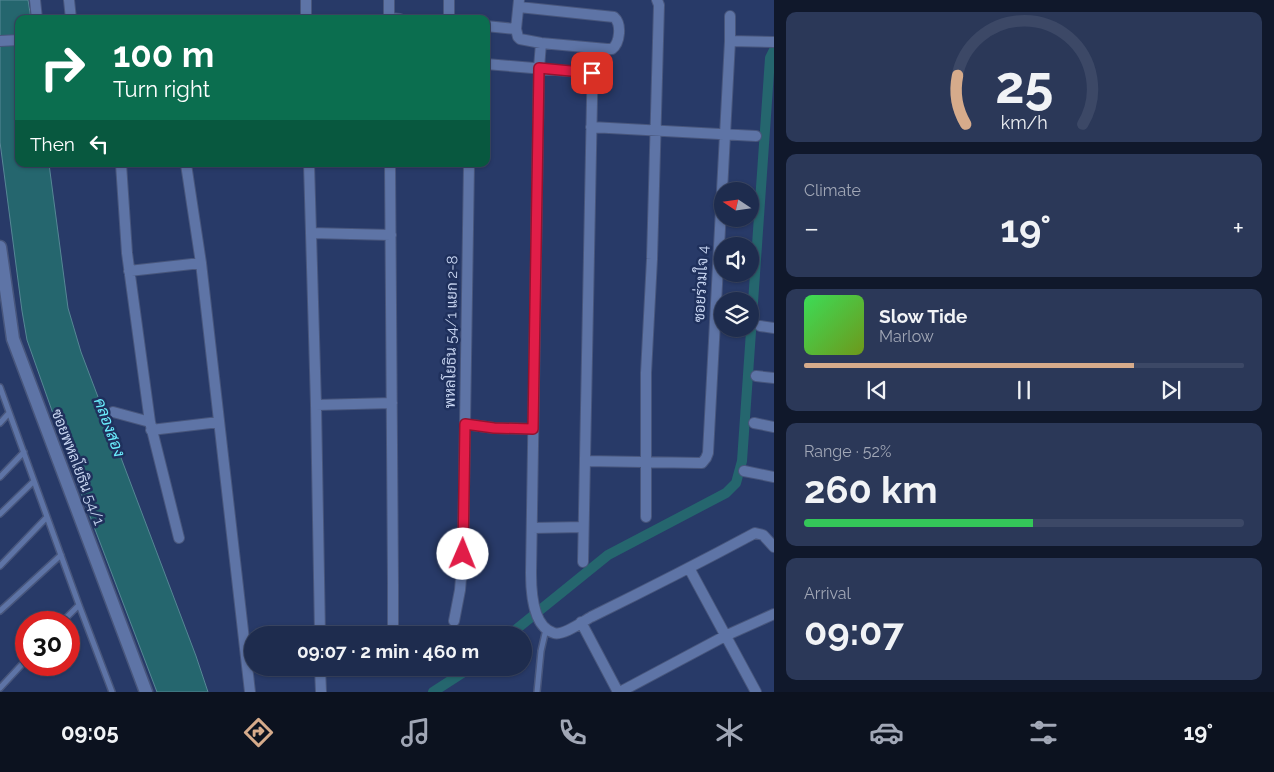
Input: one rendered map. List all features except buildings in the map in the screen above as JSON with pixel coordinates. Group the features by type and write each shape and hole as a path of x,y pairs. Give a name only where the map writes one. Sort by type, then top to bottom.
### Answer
{"street":[{"path":"35,0 37,15"},
{"path":"69,0 71,15"},
{"path":"306,0 306,15"},
{"path":"389,0 392,15"},
{"path":"449,0 449,15"},
{"path":"646,516 646,373 652,259 660,5 657,0"},
{"path":"519,3 611,16 617,19 619,25 618,40 612,49 541,43 520,39 516,29 519,3"},
{"name":"ซอยร่วมใจ 4","path":"646,462 702,463 708,453 730,16"},
{"path":"490,26 516,29"},
{"path":"0,41 15,40"},
{"path":"730,41 774,42"},
{"path":"541,43 533,429 531,592 533,604 543,624 551,632 563,633 755,533 763,535 774,547"},
{"path":"583,562 593,48"},
{"path":"490,64 592,73"},
{"path":"592,127 756,136"},
{"path":"121,167 129,272 150,426 179,538"},
{"path":"186,167 201,263 250,692"},
{"path":"310,167 320,626"},
{"path":"390,167 393,626"},
{"name":"พหลโยธิน 54/1 แยก 2-8","path":"454,621 460,590 463,554 469,167"},
{"path":"311,233 391,235"},
{"name":"ซอยพหลโยธิน 54/1","path":"0,248 13,339 146,692"},
{"path":"129,272 201,263"},
{"path":"760,326 774,328"},
{"path":"756,376 774,378"},
{"path":"316,405 392,403"},
{"path":"113,412 150,426 219,422"},
{"path":"465,424 494,428 533,429"},
{"path":"754,424 774,427"},
{"path":"585,461 646,462"},
{"path":"744,471 774,477"},
{"path":"532,528 583,527"},
{"path":"689,568 756,692"},
{"path":"581,622 619,692 725,636 774,614"},
{"path":"320,676 320,692"}],"lane":[{"path":"0,387 112,692"},
{"path":"0,423 9,413"},
{"path":"0,477 24,452"},
{"path":"0,514 34,481"},
{"path":"0,566 47,517"},
{"path":"0,611 61,555"},
{"path":"73,611 79,605"},
{"path":"537,692 543,624"},
{"path":"0,688 15,672"}],"shaded area":[{"path":"0,0 28,0 30,15 15,15 15,167 49,167 68,308 81,352 208,692 157,692 80,490 27,340 0,142"}],"waterway":[{"path":"520,626 608,555 726,493 736,483 742,461 770,58 774,50"},
{"path":"433,692 458,676"}],"route":[{"path":"463,554 465,424 506,429 533,429 539,68 592,73"}],"water label":[{"name":"คลองสอง","path":"110,427"}]}
